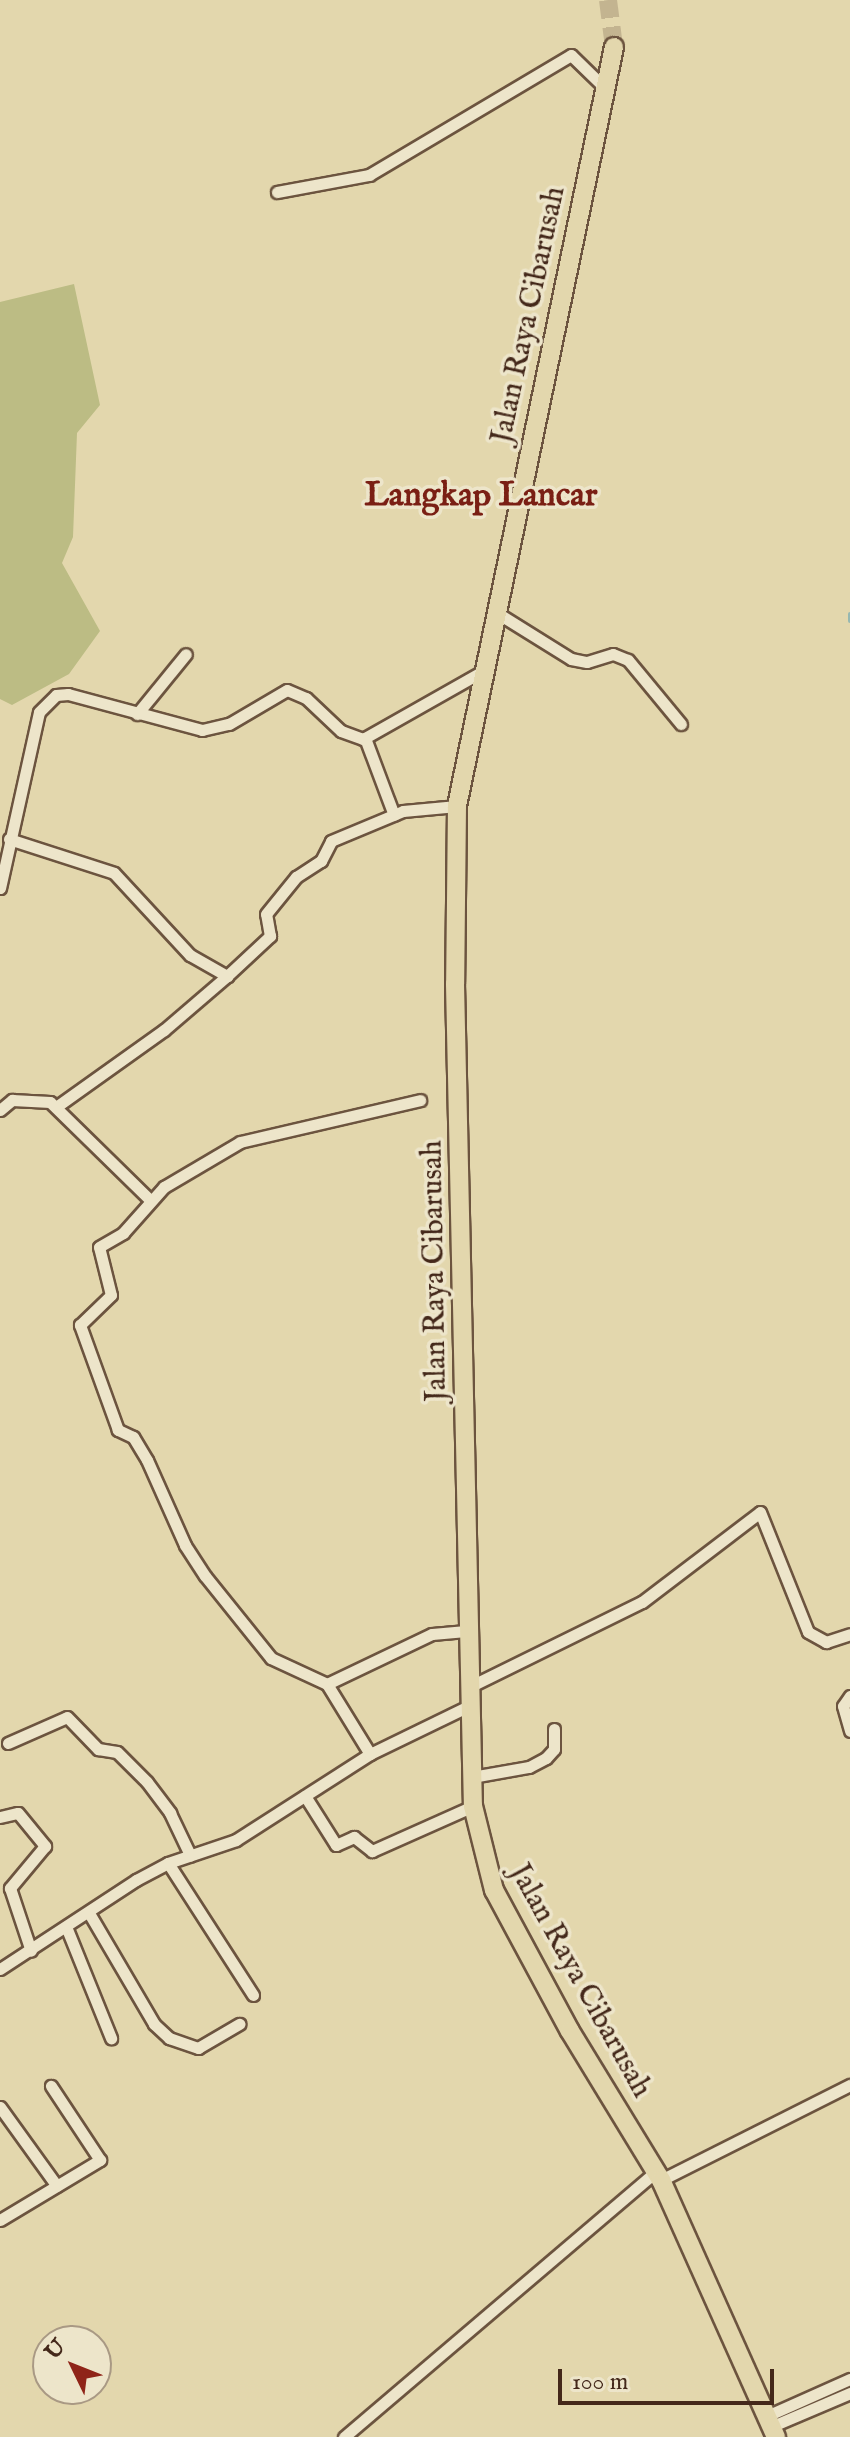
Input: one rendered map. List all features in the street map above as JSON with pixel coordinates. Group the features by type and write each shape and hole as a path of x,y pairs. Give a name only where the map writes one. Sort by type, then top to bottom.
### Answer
{"main road":[{"name":"Jalan Raya Cibarusah","path":"614,47 494,611 457,806 466,1631 473,1806 494,1890 570,2031 659,2175 773,2426"}],"street":[{"path":"277,192 369,175 571,55 606,89"},
{"path":"494,611 571,659 587,662 613,654 628,660 681,724"},
{"path":"137,714 186,654"},
{"path":"0,888 9,839 45,702 68,694 137,714 214,729 287,690 306,698 341,731 365,738 485,670"},
{"path":"365,738 394,815"},
{"path":"56,1107 164,1030 270,936 266,914 296,877 321,861 327,845 394,815 457,806"},
{"path":"9,839 114,873 190,955 227,976"},
{"path":"0,1110 12,1100 56,1107 151,1201"},
{"path":"370,1754 327,1684 282,1665 262,1649 185,1545 134,1439 118,1430 80,1325 111,1295 99,1247 123,1233 164,1187 228,1147 420,1100"},
{"path":"0,1969 168,1863 236,1840 370,1754 642,1602 760,1512 808,1632 826,1642 850,1634"},
{"path":"327,1684 432,1634 466,1631"},
{"path":"850,1696 843,1706 850,1731"},
{"path":"8,1743 67,1717 98,1749 121,1755 152,1788 190,1855"},
{"path":"472,1777 529,1767 546,1758 554,1749 554,1729"},
{"path":"305,1796 336,1845 354,1837 372,1851 473,1806"},
{"path":"0,1817 18,1813 45,1846 10,1888 31,1951"},
{"path":"168,1863 253,1995"},
{"path":"89,1913 154,2024 169,2038 198,2048 239,2024"},
{"path":"67,1929 111,2038"},
{"path":"344,2437 659,2175 850,2085"},
{"path":"1,2216 100,2160 51,2086"},
{"path":"0,2107 57,2186"},
{"path":"773,2426 850,2379"},
{"path":"773,2426 850,2393"}],"green space":[{"path":"74,284 100,405 77,433 73,537 62,563 100,631 69,674 12,705 0,699 0,302"}],"waterway":[{"path":"850,614 850,621"}],"tunnel":[{"path":"608,0 614,47"}],"district":[{"name":"Langkap Lancar","path":"481,496"}]}
